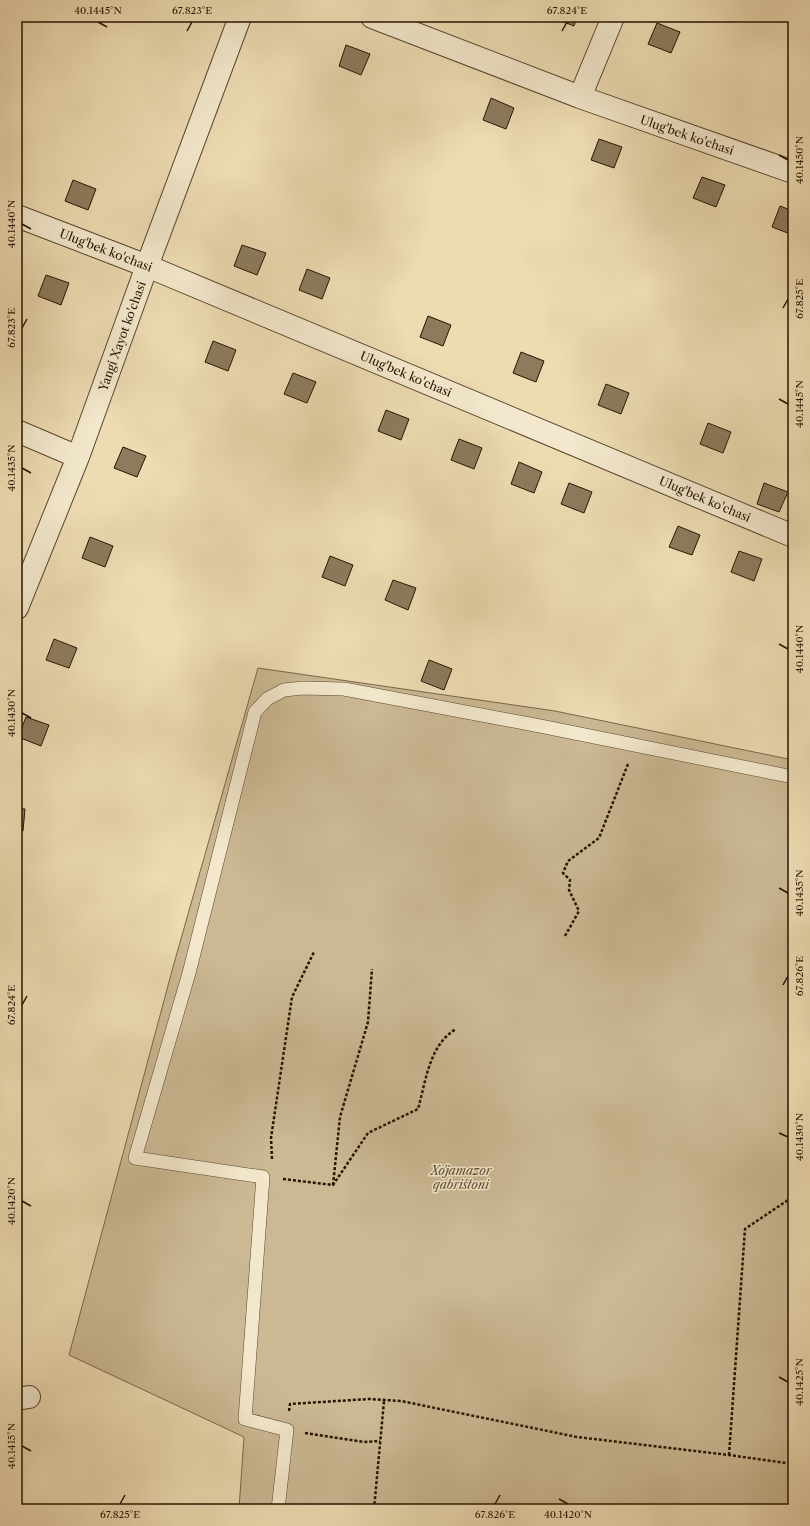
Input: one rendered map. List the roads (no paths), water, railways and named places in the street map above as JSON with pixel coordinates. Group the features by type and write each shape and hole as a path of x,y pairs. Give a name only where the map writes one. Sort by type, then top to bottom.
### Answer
{"street":[{"name":"Yangi Xayot ko'chasi","path":"17,608 78,457 147,266 240,17"},
{"name":"Ulug'bek ko'chasi","path":"372,17 580,98 793,172"},
{"path":"580,98 613,17"},
{"name":"Ulug'bek ko'chasi","path":"17,216 147,266 793,536"},
{"path":"17,431 78,457"}],"lane":[{"path":"278,1509 286,1430 245,1419 268,1177 135,1158 189,973 255,712 267,699 284,690 303,688 344,689 793,776"}],"park label":[{"name":"Xo'jamazor qabristoni","path":"461,1177"}]}
